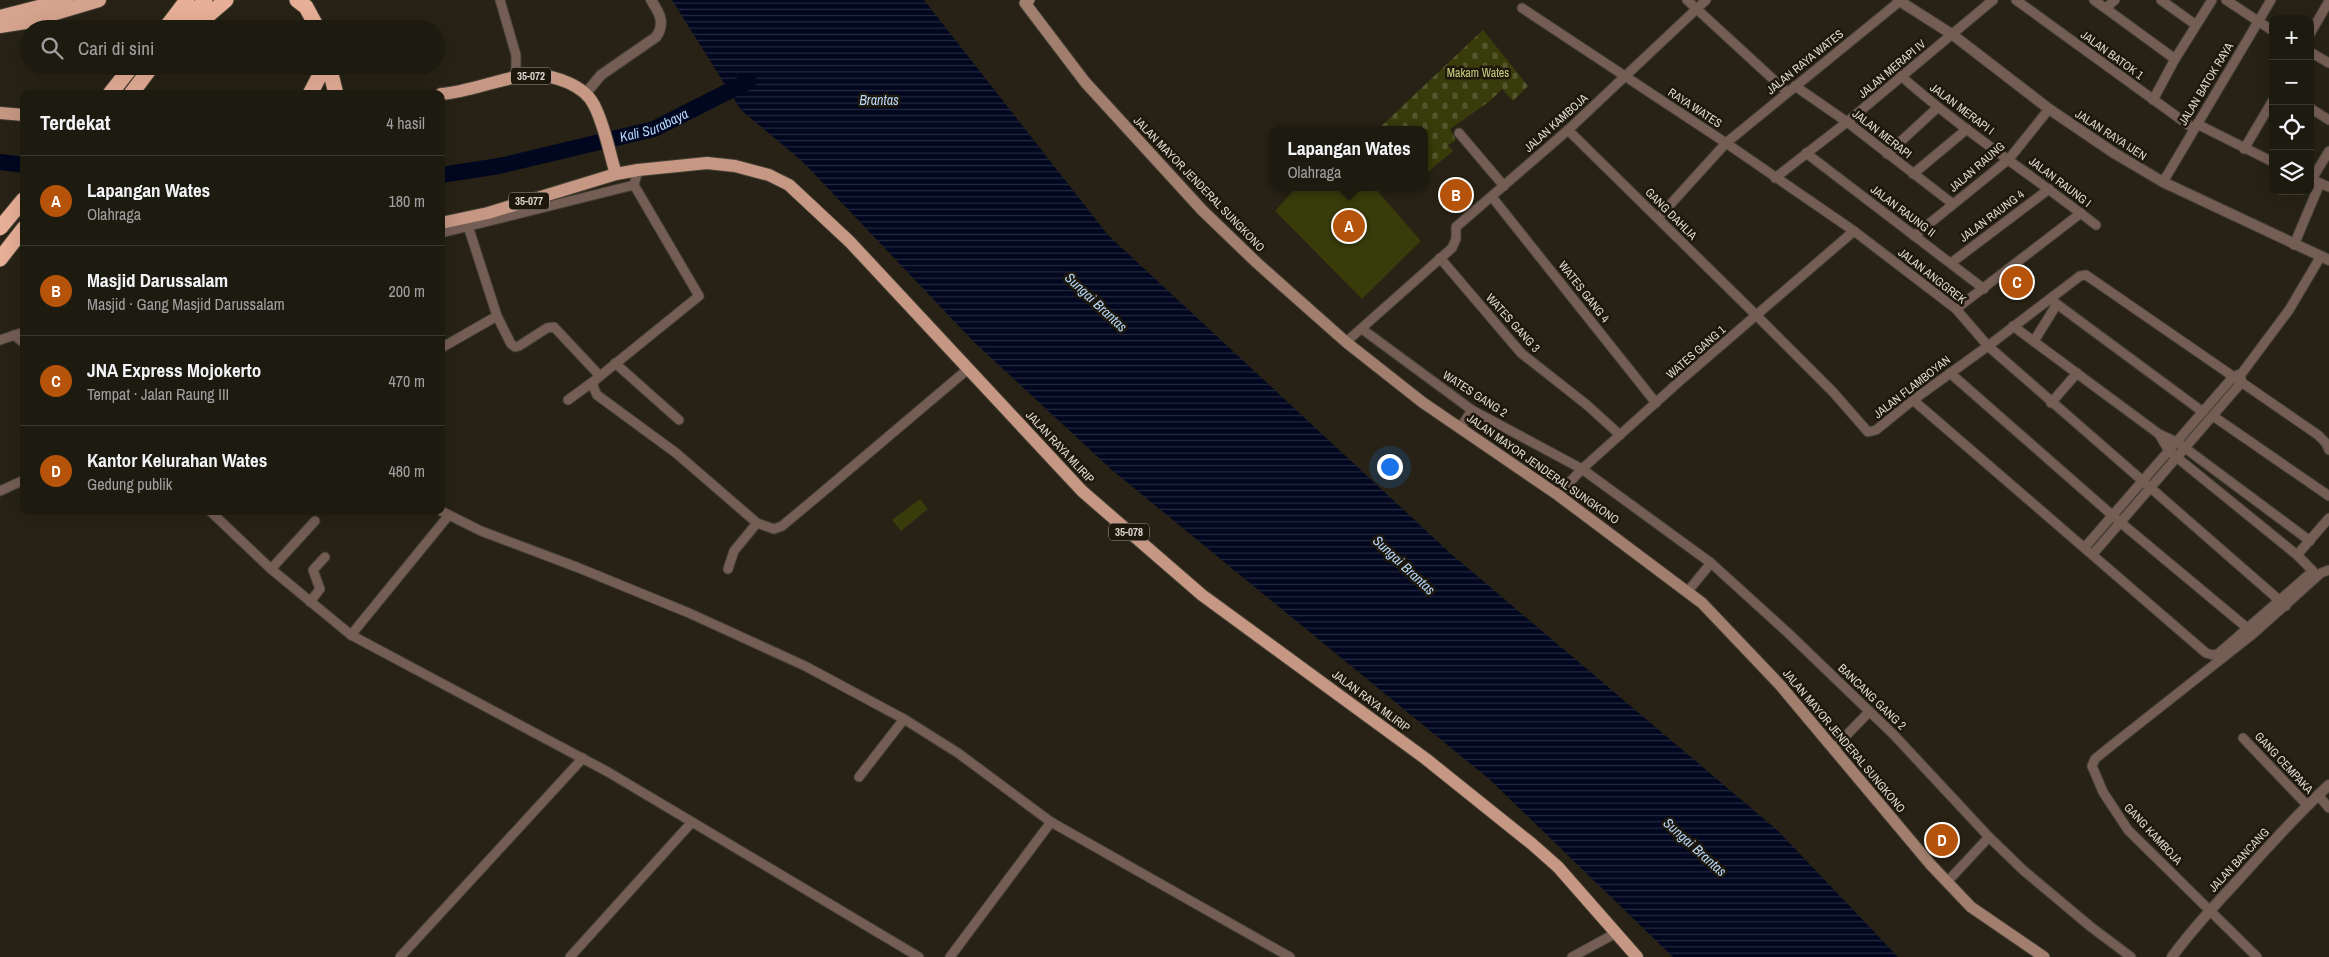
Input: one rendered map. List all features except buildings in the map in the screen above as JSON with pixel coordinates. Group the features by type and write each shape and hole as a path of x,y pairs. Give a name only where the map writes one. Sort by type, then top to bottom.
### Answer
{"highway":[{"path":"0,17 66,0"},
{"path":"32,20 99,0"},
{"path":"173,20 188,0"},
{"path":"189,20 205,0"},
{"path":"203,20 226,0"},
{"path":"297,0 306,7 313,20"},
{"path":"0,26 20,23"},
{"path":"113,90 125,75"},
{"path":"134,90 146,75"},
{"path":"312,90 320,75"},
{"path":"331,75 335,90"},
{"path":"0,228 20,204"},
{"path":"0,259 20,233"}],"main road":[{"name":"JALAN MAYOR JENDERAL SUNGKONO","path":"1026,1 1085,82 1202,210 1257,263 1346,342 1422,402 1558,495 1688,591 1721,621 1780,685 1947,882 1971,907 2044,957"},
{"name":"35-072","path":"445,94 459,93 534,75 571,84 586,93 594,105 616,174"},
{"name":"35-072","path":"445,100 459,93"},
{"path":"0,113 20,115"},
{"name":"JALAN RAYA MLIRIP","path":"616,174 707,163 736,166 768,174 789,185 850,242 1082,491 1202,595 1426,759 1532,844 1558,867 1636,957"},
{"name":"35-077","path":"445,222 488,213 616,174"},
{"path":"0,221 20,222"}],"street":[{"path":"500,0 516,55 516,78"},
{"path":"586,93 600,76 656,37 660,31 661,19 651,0"},
{"path":"1686,0 1788,92"},
{"name":"JALAN KAMBOJA","path":"1346,342 1452,248 1456,239 1456,227 1568,130 1706,0"},
{"name":"JALAN RAYA IJEN","path":"1900,0 1953,35 2049,109 2114,154 2163,182 2325,258"},
{"name":"JALAN RAYA WATES","path":"1658,218 1726,143 1900,0"},
{"name":"JALAN MERAPI IV","path":"1774,178 1847,122 1993,0"},
{"name":"JALAN BATOK 1","path":"2016,0 2153,100 2196,126 2269,160"},
{"path":"2094,0 2175,59"},
{"path":"2106,8 2115,0"},
{"path":"2160,0 2196,25"},
{"path":"2153,100 2175,59 2212,0"},
{"path":"2226,0 2269,29"},
{"name":"JALAN BATOK RAYA","path":"2163,182 2271,0"},
{"path":"2314,28 2326,12 2329,1"},
{"name":"RAYA WATES","path":"1522,8 1726,143 1774,178 1854,231"},
{"path":"2314,54 2329,63"},
{"name":"JALAN MERAPI I","path":"1901,76 1937,108 2009,159"},
{"name":"JALAN MERAPI","path":"1795,86 1847,122 1953,204"},
{"path":"2244,149 2270,105"},
{"path":"1887,154 1937,108"},
{"name":"JALAN RAUNG","path":"1914,236 2009,159 2049,109"},
{"path":"2314,112 2329,120"},
{"name":"GANG DAHLIA","path":"1568,130 1757,316"},
{"path":"1913,174 1967,130"},
{"path":"1458,133 1504,186"},
{"path":"2329,152 2314,180 2329,187"},
{"name":"JALAN RAUNG II","path":"1806,153 1984,289"},
{"name":"JALAN RAUNG I","path":"2009,159 2096,225"},
{"path":"568,400 699,295 634,185 638,170"},
{"path":"445,232 634,185"},
{"name":"JALAN RAUNG 4","path":"1951,263 2048,189"},
{"path":"2294,245 2309,195"},
{"name":"WATES GANG 4","path":"1492,197 1656,403"},
{"path":"1956,309 2081,213"},
{"path":"468,226 497,316 511,344 514,347 547,328 557,329 597,378"},
{"name":"JALAN ANGGREK","path":"1854,231 1956,309 1988,346 2051,403 2143,480 2283,603"},
{"name":"WATES GANG 1","path":"1558,495 1582,469 1620,435 1854,231"},
{"name":"WATES GANG 3","path":"1440,258 1521,353 1588,405 1620,435"},
{"path":"2093,554 2213,416 2242,372 2290,310 2325,258"},
{"name":"JALAN FLAMBOYAN","path":"1757,316 1833,392 1868,432 1876,430 1913,400 2013,326 2054,301 2080,276 2088,275 2237,380"},
{"path":"2034,341 2054,301 2203,412"},
{"path":"445,346 497,316"},
{"path":"2013,326 2159,434 2177,442 2310,541"},
{"name":"WATES GANG 2","path":"1362,329 1472,410 1582,469"},
{"path":"0,340 20,333"},
{"path":"14,334 20,339"},
{"path":"615,363 679,420"},
{"path":"597,378 593,386 598,395 676,453 757,523 770,529 782,526 968,369"},
{"path":"1950,372 2113,516 2251,631"},
{"path":"2051,403 2077,373"},
{"path":"2086,547 2203,412 2237,380"},
{"path":"2237,380 2322,438 2329,450"},
{"path":"1913,400 2210,655 2218,654 2251,631 2321,573 2329,570"},
{"path":"1460,428 1472,410"},
{"path":"2213,416 2329,496"},
{"path":"2159,434 2169,451 2297,555 2313,571 2283,603"},
{"name":"BANCANG GANG 2","path":"1582,469 1711,563 1788,632 1893,734 1989,837 2030,876 2090,927 2131,957"},
{"path":"0,491 20,482"},
{"path":"445,513 481,531 579,568 806,666 904,719 970,761 1051,822 1290,957"},
{"path":"214,515 271,568 351,635 583,758 919,957"},
{"path":"351,635 443,515"},
{"path":"2297,555 2329,518"},
{"path":"271,568 315,521"},
{"path":"728,569 734,551 757,523"},
{"path":"310,602 320,589 313,570 325,557"},
{"path":"1688,591 1711,563"},
{"name":"GANG KAMBOJA","path":"2251,631 2105,750 2095,759 2092,766 2103,792 2120,821 2257,957"},
{"path":"1833,749 1870,712"},
{"path":"859,777 904,719"},
{"name":"GANG CEMPAKA","path":"2243,738 2307,806"},
{"path":"400,957 583,758"},
{"name":"JALAN BANCANG","path":"2172,957 2209,911 2329,785"},
{"path":"2318,795 2329,808"},
{"path":"570,957 692,822"},
{"path":"950,957 1051,822"},
{"path":"1947,882 1989,837"},
{"path":"1572,957 1616,933"}],"green space":[{"name":"Makam Wates","path":"1483,30 1528,86 1513,101 1502,89 1490,101 1450,129 1456,140 1448,145 1453,151 1428,172 1428,126 1381,126"},
{"path":"1293,191 1377,191 1421,241 1362,299 1275,211"},
{"path":"920,499 928,509 901,531 892,520"}],"water":[{"name":"Brantas","path":"672,0 924,0 1108,235 1450,553 1777,830 1898,957 1673,957 1489,779 1112,470 974,342 803,162 741,110"}],"waterway":[{"name":"Kali Surabaya","path":"445,174 499,166 654,129 749,81"},
{"name":"Kali Surabaya","path":"0,162 20,164"}],"place":[{"name":"Masjid Darussalam","path":"1456,195"},
{"name":"Lapangan Wates","path":"1349,226"},
{"name":"JNA Express Mojokerto","path":"2017,282"},
{"name":"Kantor Kelurahan Wates","path":"1942,840"}],"water label":[{"name":"Sungai Brantas","path":"1096,302"},
{"name":"Sungai Brantas","path":"1404,565"},
{"name":"Sungai Brantas","path":"1695,847"}]}
